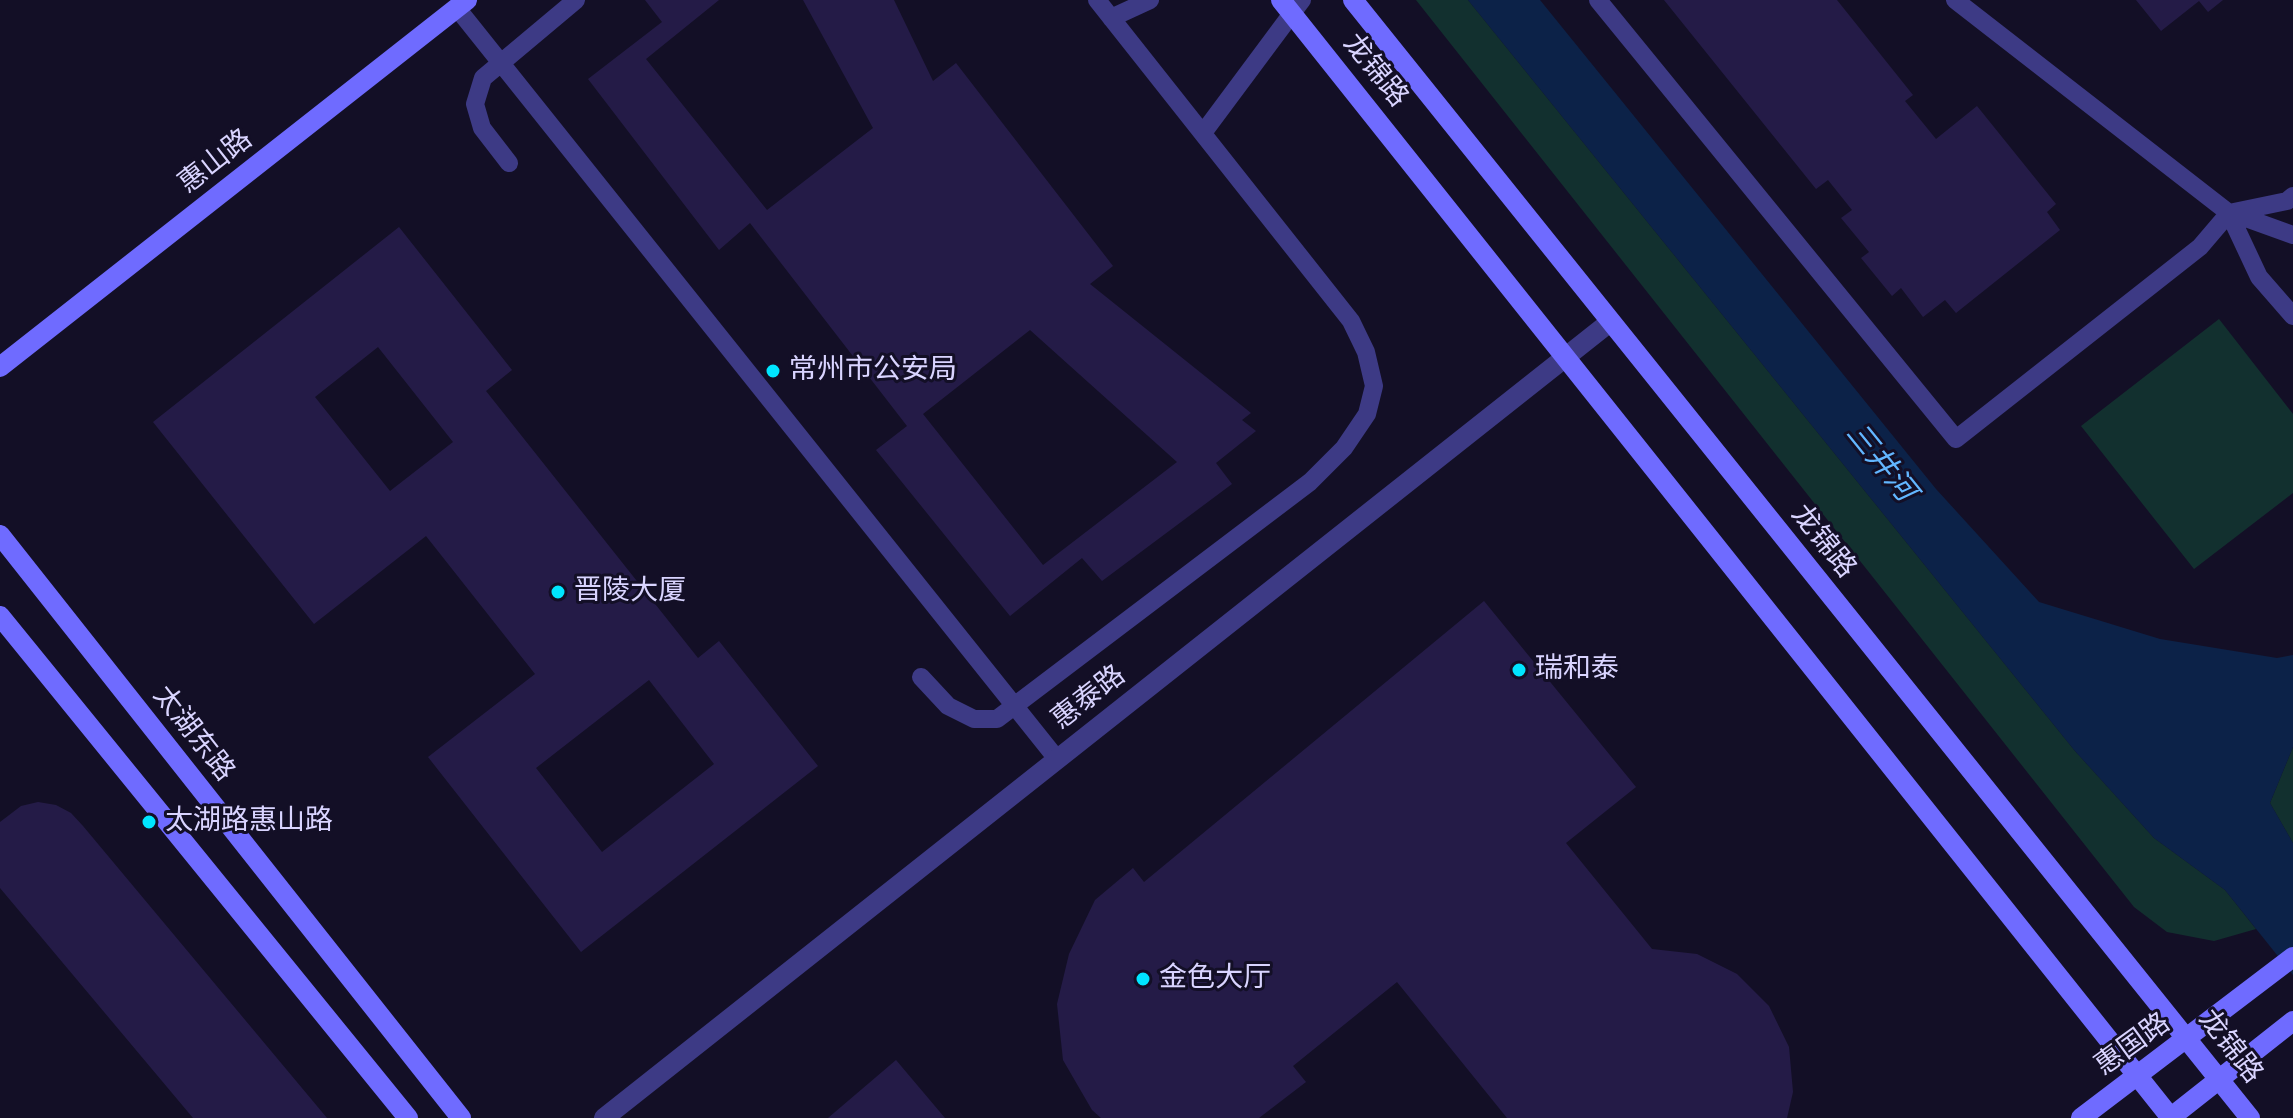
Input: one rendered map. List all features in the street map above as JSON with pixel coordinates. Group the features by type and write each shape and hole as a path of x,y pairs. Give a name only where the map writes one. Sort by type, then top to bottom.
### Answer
{"main road":[{"name":"龙锦路","path":"1353,0 2250,1118"},
{"name":"惠山路","path":"0,367 462,4"},
{"name":"龙锦路","path":"1291,4 2170,1118"},
{"name":"太湖东路","path":"0,535 461,1118"},
{"path":"4,624 408,1118"},
{"name":"惠国路","path":"2081,1118 2137,1074 2189,1039 2293,957"},
{"path":"2170,1118 2293,1021"}],"street":[{"name":"惠泰路","path":"604,1118 1610,322"}],"lane":[{"path":"509,163 482,128 475,104 483,78 576,0"},
{"path":"921,677 948,706 974,719 997,719 1310,482 1344,448 1367,414 1374,386 1366,352 1351,321 1097,0"},
{"path":"1111,18 1150,0"},
{"path":"1598,0 1956,439 2200,247 2229,213 2287,201 2293,196"},
{"path":"1955,0 2229,213 2293,235"},
{"path":"462,4 500,61 1057,759"},
{"path":"1203,133 1291,4"},
{"path":"2229,213 2259,277 2293,316"}],"green space":[{"path":"1416,0 1468,0 2075,751 2154,838 2225,890 2256,929 2214,941 2167,932 2134,907"},
{"path":"2219,319 2293,414 2293,493 2194,569 2081,426"},
{"path":"2293,747 2293,843 2270,803"}],"water":[{"name":"三井河","path":"1468,0 1540,0 1936,489 2039,602 2160,639 2277,658 2293,655 2293,747 2270,803 2293,843 2293,975 2225,890 2154,838 2075,751"}],"building":[{"path":"645,0 719,0 646,59 767,210 873,128 803,0 894,0 933,81 956,63 1113,266 1090,284 1251,413 1242,420 1256,431 1216,463 1232,484 1102,581 1082,558 1010,616 876,450 907,426 750,223 719,250 588,79 662,22","holes":["1030,330 1177,462 1043,565 923,414"]},
{"path":"1664,0 1837,0 1913,95 1905,101 1936,139 1977,106 2056,204 2047,212 2060,230 1956,313 1945,300 1923,317 1901,288 1892,296 1861,258 1869,252 1841,218 1852,210 1828,180 1816,189"},
{"path":"2136,0 2223,0 2208,12 2199,1 2161,31"},
{"path":"399,227 512,370 486,391 698,658 719,641 818,766 581,952 428,757 535,674 426,536 314,624 153,422","holes":["378,347 453,442 390,491 315,397","649,680 714,764 602,852 536,768"]},
{"path":"1484,601 1636,787 1566,843 1652,949 1697,954 1737,974 1769,1006 1789,1047 1793,1092 1787,1118 1507,1118 1397,982 1293,1066 1306,1082 1259,1118 1101,1118 1092,1110 1063,1060 1057,1004 1069,954 1095,900 1133,868 1144,882"},
{"path":"38,802 56,805 71,813 83,826 327,1118 193,1118 0,888 0,822 21,806"},
{"path":"896,1060 945,1118 828,1118"}],"place":[{"name":"常州市公安局","path":"773,371"},
{"name":"晋陵大厦","path":"558,592"},
{"name":"瑞和泰","path":"1519,670"},
{"name":"太湖路惠山路","path":"149,822"},
{"name":"金色大厅","path":"1143,979"}]}
